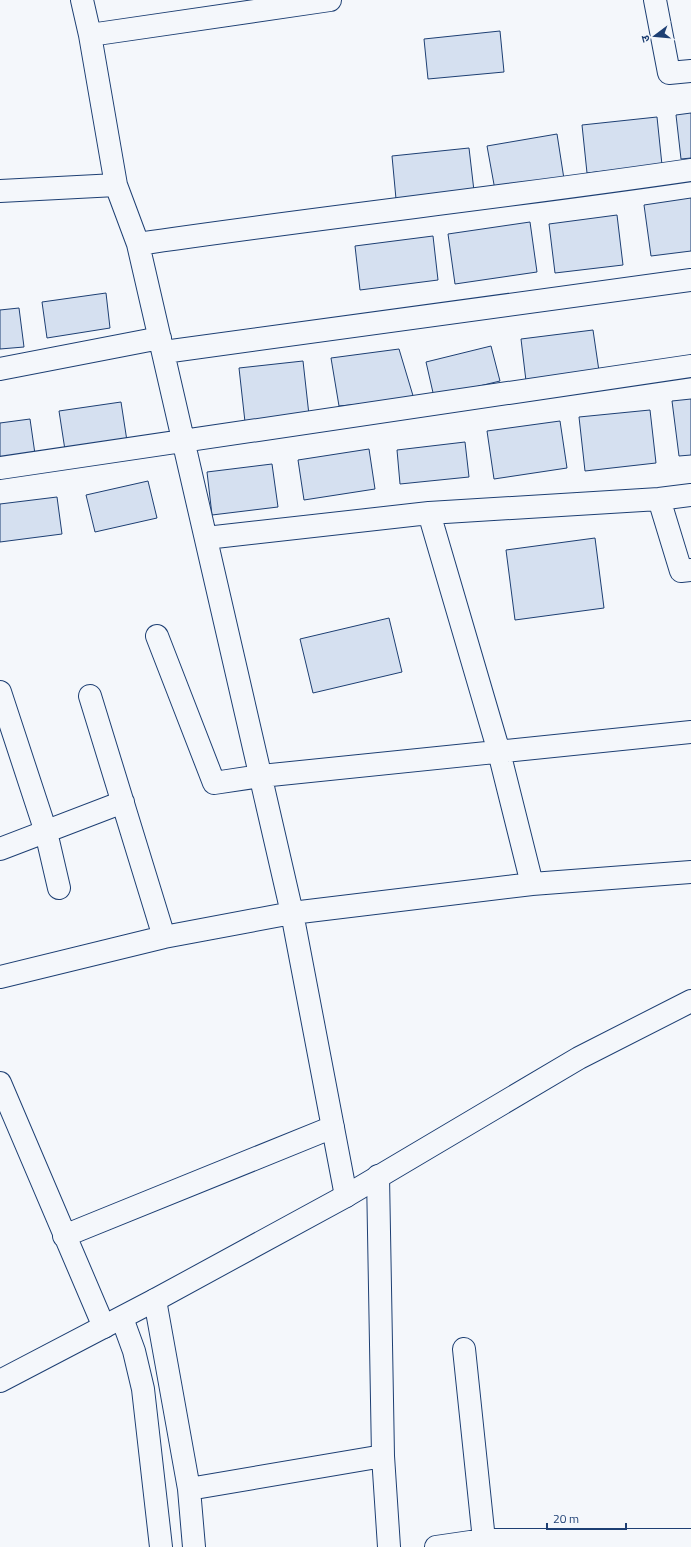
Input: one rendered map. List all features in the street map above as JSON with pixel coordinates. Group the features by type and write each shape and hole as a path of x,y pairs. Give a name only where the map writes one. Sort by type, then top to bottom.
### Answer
{"street":[{"path":"82,0 90,35 116,185 138,244 292,913 346,1196"},
{"path":"90,35 330,0"},
{"path":"655,0 669,72 691,71"},
{"path":"138,244 267,225 691,170"},
{"path":"0,191 116,185"},
{"path":"0,369 162,345 691,280"},
{"path":"0,468 691,366"},
{"path":"206,538 429,514 659,499 691,495"},
{"path":"659,499 681,571 691,570"},
{"path":"429,514 499,752 532,884"},
{"path":"157,636 214,783 261,776 691,732"},
{"path":"0,692 46,832 60,888"},
{"path":"90,696 164,937"},
{"path":"0,849 123,802"},
{"path":"0,977 164,937 292,913 532,884 691,872"},
{"path":"0,1381 105,1327 346,1196 579,1058 691,1000"},
{"path":"0,1083 64,1236 105,1327 134,1351 143,1389 161,1547"},
{"path":"64,1236 333,1127"},
{"path":"378,1176 383,1456 388,1547"},
{"path":"155,1300 189,1489 194,1547"},
{"path":"464,1349 484,1540"},
{"path":"189,1489 383,1456"},
{"path":"436,1547 484,1540 691,1540"}],"building":[{"path":"500,31 504,72 428,79 424,39"},
{"path":"691,113 691,158 681,159 676,115"},
{"path":"657,117 662,165 587,173 582,125"},
{"path":"557,134 564,179 495,190 487,146"},
{"path":"469,148 474,191 396,199 392,156"},
{"path":"691,198 691,251 651,256 644,205"},
{"path":"617,215 623,265 555,273 549,224"},
{"path":"530,222 537,272 455,284 448,234"},
{"path":"433,236 438,280 360,290 355,246"},
{"path":"106,293 110,328 47,338 42,302"},
{"path":"19,308 24,347 0,349 0,310"},
{"path":"593,330 599,371 526,381 521,339"},
{"path":"491,346 500,381 434,397 426,362"},
{"path":"399,349 414,399 339,406 331,358"},
{"path":"303,361 309,415 245,422 239,368"},
{"path":"691,399 691,455 679,456 672,401"},
{"path":"121,402 127,441 65,450 59,411"},
{"path":"650,410 656,463 585,471 579,417"},
{"path":"30,419 35,454 0,460 0,423"},
{"path":"560,421 567,468 494,479 487,431"},
{"path":"465,442 469,477 400,484 397,450"},
{"path":"369,449 375,489 304,500 298,460"},
{"path":"272,464 278,507 212,515 207,472"},
{"path":"148,481 157,518 95,532 86,495"},
{"path":"57,497 62,534 0,542 0,504"},
{"path":"595,538 604,608 515,620 506,550"},
{"path":"389,618 402,672 313,693 300,639"}]}
